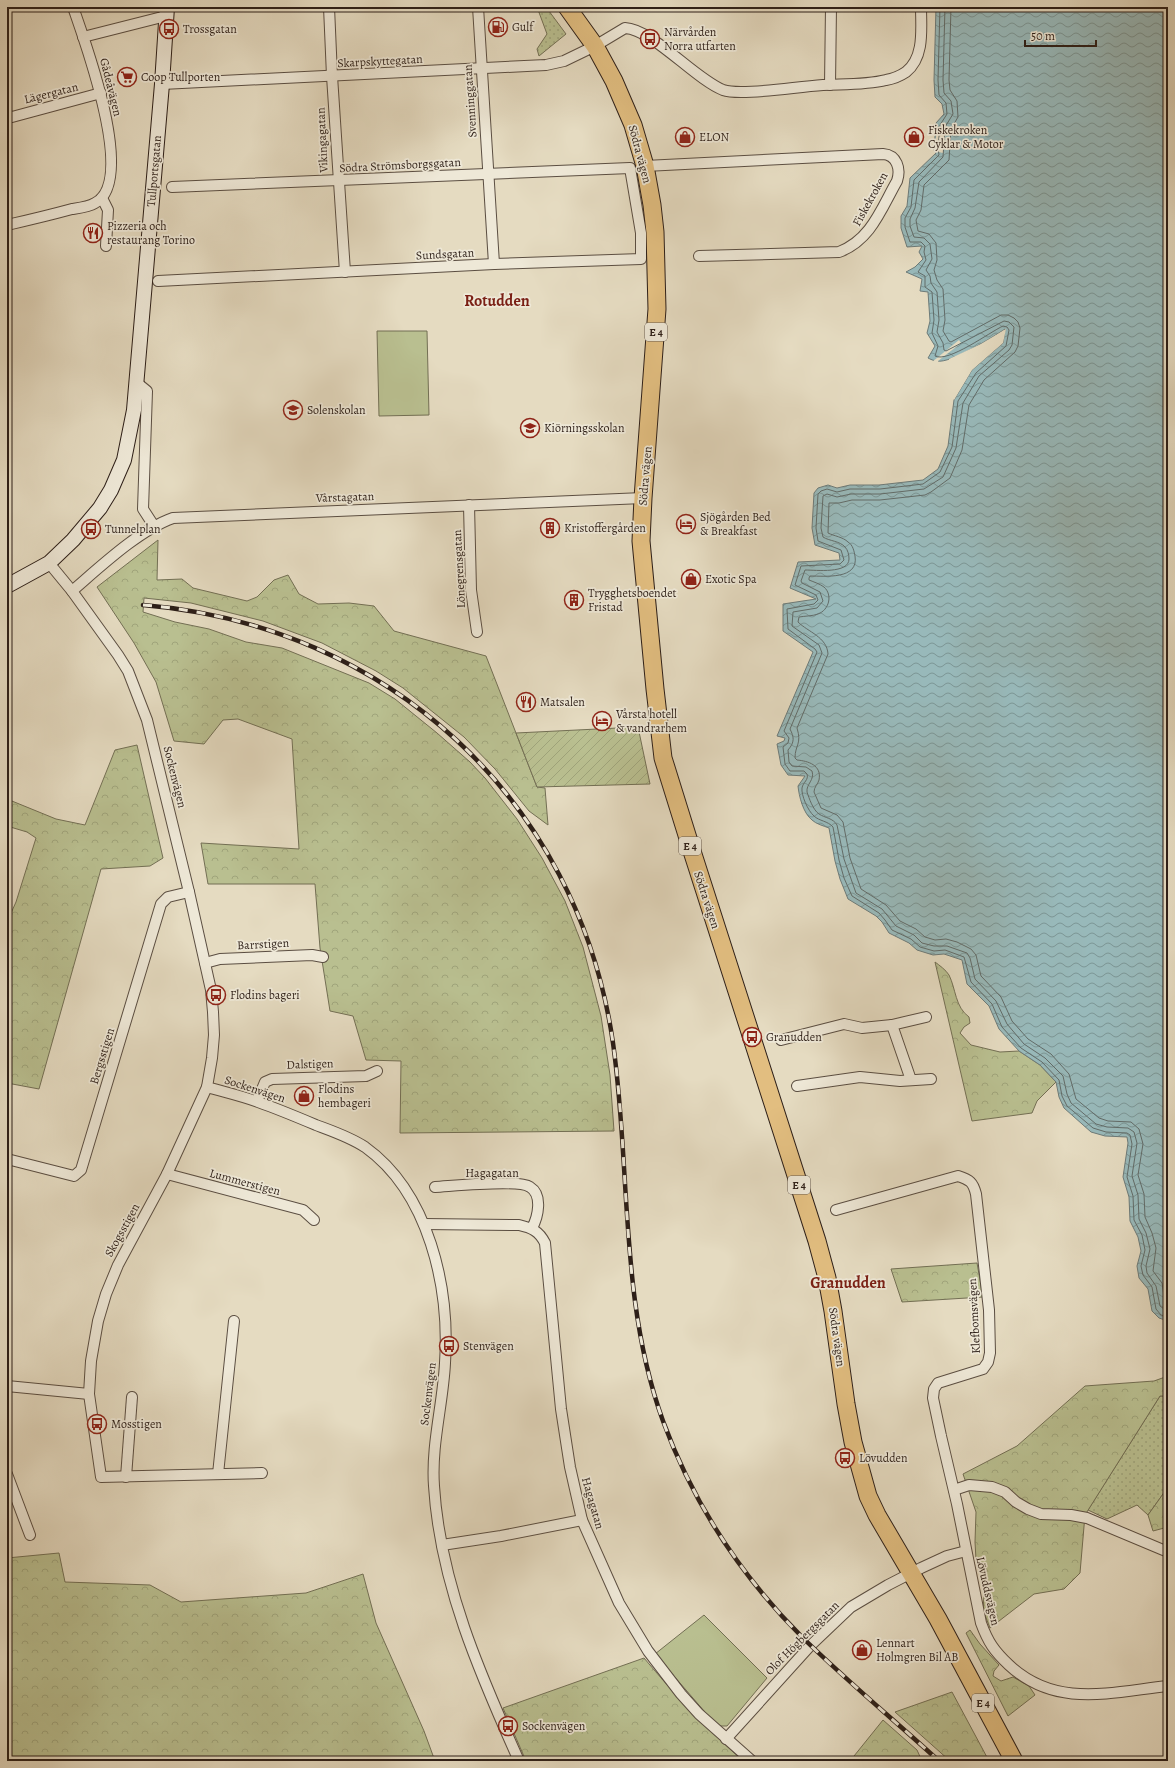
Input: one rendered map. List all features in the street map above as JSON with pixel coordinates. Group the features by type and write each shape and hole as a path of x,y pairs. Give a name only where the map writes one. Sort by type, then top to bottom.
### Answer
{"highway":[{"name":"Södra vägen","path":"567,7 596,46 614,81 633,125 638,167 655,232 658,282 655,351 643,498 642,550 663,758 817,1241 827,1278 833,1311 853,1442 868,1496 1014,1761"}],"main road":[{"name":"Tullportsgatan","path":"7,586 49,563 73,540 100,508 124,460 134,410 162,84 166,11"}],"street":[{"name":"Gådeåvägen","path":"74,7 101,93 112,156 110,181 102,198"},
{"name":"Vikingagatan","path":"329,7 344,272"},
{"name":"Svenninggatan","path":"478,7 480,69 489,174 494,264"},
{"path":"830,85 831,7"},
{"name":"Skarpskyttegatan","path":"162,84 546,65 564,61 596,46 621,29 630,28 648,38 712,85 726,91 760,92 886,80 906,72 913,64 920,48 921,7"},
{"path":"83,37 166,11"},
{"name":"Lägergatan","path":"7,116 101,93"},
{"name":"Fiskekroken","path":"638,167 883,154 892,157 896,162 899,172 897,181 868,232 858,243 849,248 839,252 699,256"},
{"name":"Södra Strömsborgsgatan","path":"172,187 638,167"},
{"name":"Sundsgatan","path":"158,281 494,264 641,259 638,167"},
{"path":"7,225 95,204 102,198 108,210 106,246"},
{"path":"136,382 147,391 143,509 154,526"},
{"name":"Vårstagatan","path":"72,590 154,526 173,518 643,498"},
{"name":"Lönegrensgatan","path":"469,505 471,590 477,632"},
{"name":"Sockenvägen","path":"49,563 72,590 128,671 147,720 211,990 214,1035 212,1058 206,1087 257,1101 347,1137 363,1146 383,1162 407,1190 416,1205 424,1224 437,1268 444,1309 445,1364 434,1455 434,1485 442,1545 452,1587 470,1646 488,1691 520,1761"},
{"name":"Bergsstigen","path":"7,1159 74,1176 81,1170 161,904 168,897 189,892"},
{"name":"Barrstigen","path":"205,963 220,959 312,955 323,956"},
{"path":"781,1040 844,1024 862,1028 892,1026 926,1016"},
{"path":"892,1026 911,1080"},
{"name":"Dalstigen","path":"257,1101 265,1082 272,1078 366,1076 376,1071"},
{"path":"797,1086 860,1077 911,1080 931,1078"},
{"name":"Skogsstigen","path":"89,1394 91,1361 95,1336 106,1294 118,1265 167,1174 206,1087"},
{"name":"Lummerstigen","path":"167,1174 303,1210 314,1220"},
{"name":"Klefbomsvägen","path":"836,1210 958,1176 973,1184 976,1194 988,1310 990,1353 988,1362 983,1369 968,1375 938,1383 934,1389 933,1398 966,1551"},
{"name":"Hagagatan","path":"435,1187 511,1184 529,1186 535,1192 537,1199 536,1220 532,1228 540,1234 545,1243 565,1438 582,1520 619,1603 644,1644 681,1694 699,1714 752,1761"},
{"path":"424,1224 519,1225 532,1228"},
{"path":"218,1474 234,1321"},
{"path":"7,1386 89,1394 101,1477 262,1473"},
{"path":"126,1477 132,1397"},
{"path":"7,1474 30,1535"},
{"path":"954,1490 969,1485 992,1487 1005,1492 1016,1502 1041,1514 1071,1515 1087,1518 1168,1552"},
{"path":"442,1545 539,1530 582,1520"},
{"name":"Lövuddsvägen","path":"911,1573 947,1556 966,1551 981,1623 987,1640 1001,1658 1021,1676 1039,1686 1060,1693 1077,1694 1168,1686"},
{"name":"Olof Högbergsgatan","path":"726,1739 810,1646 838,1618 851,1607 872,1594 911,1573"}],"green space":[{"path":"537,7 546,7 566,34 539,56 537,49 547,34"},
{"path":"377,331 427,331 429,415 379,416"},
{"path":"158,540 157,580 182,579 193,588 247,601 257,597 274,580 288,575 299,594 318,604 349,603 374,606 394,631 486,656 537,787 545,788 548,825 529,811 495,769 464,737 403,688 376,671 322,643 263,621 191,603 144,598 143,612 175,622 209,629 246,642 282,648 369,683 395,699 437,733 470,762 485,778 517,819 542,858 565,901 583,947 601,1016 610,1075 614,1131 400,1133 401,1061 366,1060 353,1016 330,1011 320,948 315,884 208,884 201,843 299,849 292,739 238,719 223,720 204,744 174,741 156,682 134,643 97,587"},
{"path":"638,727 650,784 537,787 516,733"},
{"path":"137,745 163,858 150,866 101,869 39,1089 7,1083 7,922 16,902 36,838 27,832 7,826 7,799 56,819 85,825 115,750"},
{"path":"935,962 949,975 958,1003 964,1013 969,1017 970,1023 964,1027 960,1033 971,1045 1000,1052 1019,1051 1040,1065 1056,1082 1037,1101 1032,1113 972,1121"},
{"path":"977,1263 983,1297 902,1302 891,1269"},
{"path":"1168,1376 1168,1396 1160,1396 1085,1515 1080,1573 1064,1589 1034,1594 990,1628 983,1610 986,1565 976,1560 976,1512 963,1474 1017,1446 1085,1386 1154,1381"},
{"path":"1160,1396 1168,1396 1168,1487 1148,1515 1137,1505 1107,1519 1088,1510"},
{"path":"1168,1487 1168,1527 1153,1531 1148,1515"},
{"path":"59,1553 65,1582 150,1585 181,1602 306,1593 363,1574 376,1623 424,1731 435,1761 7,1761 7,1558"},
{"path":"704,1615 767,1678 727,1726 717,1726 655,1654"},
{"path":"970,1630 980,1644 999,1665 994,1671 993,1676 1001,1681 1013,1677 1029,1686 1035,1695 1008,1716 966,1633"},
{"path":"644,1658 667,1685 717,1737 743,1761 526,1761 503,1708"},
{"path":"952,1692 989,1761 950,1761 895,1712"},
{"path":"883,1720 917,1750 922,1761 850,1761"}],"water":[{"path":"936,7 1168,7 1168,1321 1159,1318 1152,1311 1148,1289 1139,1278 1137,1266 1141,1251 1138,1237 1130,1221 1129,1197 1123,1177 1128,1143 1127,1137 1105,1136 1091,1132 1064,1108 1059,1097 1056,1082 1040,1065 1019,1051 999,1029 989,1006 967,984 962,960 944,954 933,955 917,950 909,943 889,933 876,916 848,899 835,861 829,828 818,824 806,813 800,799 798,786 805,776 788,775 781,765 777,744 784,741 785,738 777,736 813,652 783,631 783,604 816,599 790,588 798,562 840,560 839,553 815,545 812,528 814,493 818,488 828,485 837,488 850,485 879,485 923,480 938,469 948,446 954,400 972,370 1003,343 1005,329 971,349 951,358 943,361 937,361 928,358 935,346 927,333 930,321 928,292 920,291 922,279 906,272 915,267 923,259 919,252 922,246 907,247 901,228 901,216 907,206 910,178 936,153 934,150 936,123 944,114 942,104 935,97"}],"pier":[{"path":"937,130 946,131 943,153 934,151"},
{"path":"1006,329 1003,343 972,370 954,400 954,397 971,369 1001,342 1003,333 982,346 949,361 949,359 981,344"},
{"path":"959,340 961,343 938,361 939,364 932,362"}],"railway":[{"path":"143,605 232,620 314,648 390,688 456,740 513,802 559,874 593,955 613,1043 619,1090 628,1234 639,1329 649,1375 663,1421 675,1451 704,1510 721,1537 740,1564 781,1615 820,1654 939,1761"}],"place":[{"name":"Gulf","path":"498,27"},
{"name":"Trossgatan","path":"169,29"},
{"name":"Närvården Norra utfarten","path":"650,39"},
{"name":"Coop Tullporten","path":"127,77"},
{"name":"ELON","path":"685,137"},
{"name":"Fiskekroken Cyklar & Motor","path":"914,137"},
{"name":"Pizzeria och restaurang Torino","path":"93,233"},
{"name":"Solenskolan","path":"293,410"},
{"name":"Kiörningsskolan","path":"530,428"},
{"name":"Sjögården Bed & Breakfast","path":"686,524"},
{"name":"Kristoffergården","path":"550,528"},
{"name":"Tunnelplan","path":"91,529"},
{"name":"Exotic Spa","path":"691,579"},
{"name":"Trygghetsboendet Fristad","path":"574,600"},
{"name":"Matsalen","path":"526,702"},
{"name":"Vårsta hotell & vandrarhem","path":"602,721"},
{"name":"Flodins bageri","path":"216,995"},
{"name":"Granudden","path":"752,1037"},
{"name":"Flodins hembageri","path":"304,1096"},
{"name":"Stenvägen","path":"449,1346"},
{"name":"Mosstigen","path":"97,1424"},
{"name":"Lövudden","path":"845,1458"},
{"name":"Lennart Holmgren Bil AB","path":"862,1650"},
{"name":"Sockenvägen","path":"508,1726"}],"district":[{"name":"Rotudden","path":"497,300"},
{"name":"Granudden","path":"848,1282"}]}
